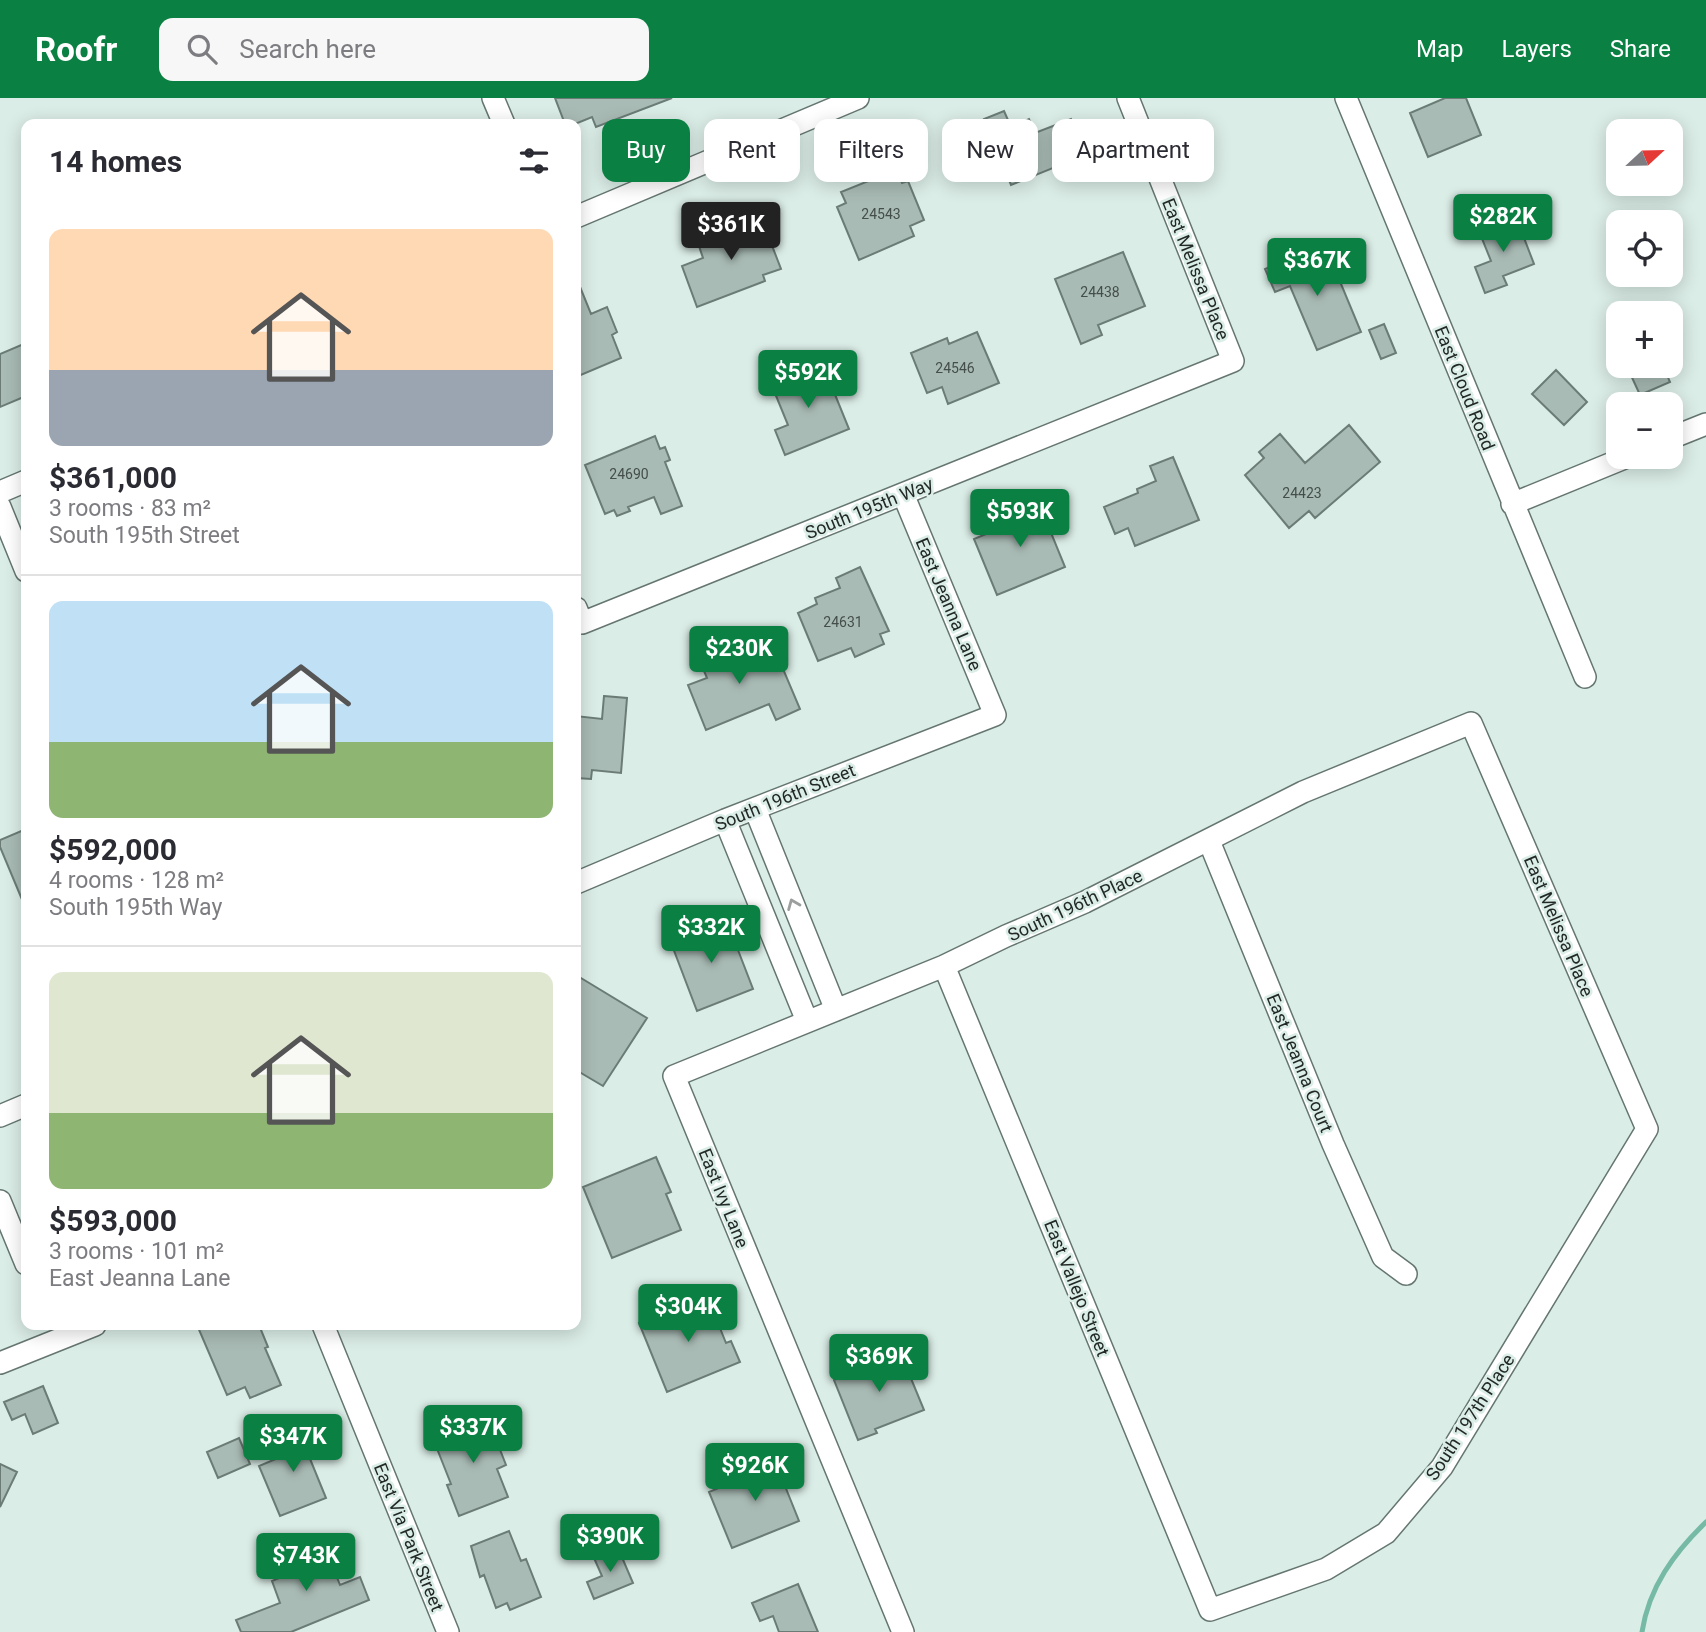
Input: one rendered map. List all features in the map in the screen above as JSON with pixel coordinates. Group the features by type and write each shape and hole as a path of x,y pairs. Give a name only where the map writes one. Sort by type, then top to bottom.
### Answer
{"street":[{"path":"493,98 501,119"},
{"path":"581,215 858,98"},
{"name":"East Melissa Place","path":"1128,98 1233,361"},
{"name":"East Cloud Road","path":"1346,98 1585,677"},
{"name":"South 195th Way","path":"581,614 903,494 1233,361"},
{"path":"1683,433 1706,424"},
{"path":"1512,504 1606,466"},
{"path":"0,492 21,483"},
{"name":"East Jeanna Lane","path":"903,494 995,715"},
{"path":"0,507 21,558"},
{"name":"South 196th Street","path":"581,881 725,820 995,715"},
{"name":"East Melissa Place","path":"1471,723 1647,1129"},
{"name":"South 196th Place","path":"674,1076 944,966 1085,902 1303,792 1471,723"},
{"path":"755,809 836,1010"},
{"path":"725,820 807,1021"},
{"name":"East Jeanna Court","path":"1209,841 1333,1144 1383,1257 1406,1275"},
{"path":"783,962 812,950"},
{"name":"East Vallejo Street","path":"944,966 1210,1611"},
{"name":"East Ivy Lane","path":"674,1076 903,1632"},
{"path":"0,1116 21,1107"},
{"name":"South 197th Place","path":"1210,1611 1326,1569 1386,1533 1442,1467 1647,1129"},
{"path":"0,1201 21,1252"},
{"name":"East Via Park Street","path":"325,1330 448,1632"},
{"path":"0,1363 54,1332"}],"building":[{"path":"555,98 672,98 617,119 602,119 602,125 596,127 592,117 581,122 581,119 563,119"},
{"path":"1445,98 1466,98 1481,135 1428,157 1410,113"},
{"path":"1004,111 1008,119 984,119"},
{"path":"1052,126 1052,168 1038,174 1038,132"},
{"path":"866,182 908,182 924,220 910,226 914,236 859,260 837,207 846,203 841,192"},
{"path":"761,217 781,269 763,275 765,281 697,307 682,266 703,258 697,240"},
{"path":"1516,217 1534,264 1503,276 1507,285 1485,293 1475,267 1491,261 1479,231"},
{"path":"1123,252 1145,306 1098,325 1102,335 1081,344 1055,279"},
{"path":"1300,254 1305,265 1329,255 1361,332 1317,350 1290,286 1275,292 1265,269"},
{"path":"581,289 591,314 607,307 617,332 612,335 621,358 581,375"},
{"path":"1384,324 1396,353 1381,359 1369,330"},
{"path":"977,332 999,383 948,404 942,387 927,393 911,353 947,338 949,344"},
{"path":"21,345 21,398 0,407 0,354"},
{"path":"823,365 849,429 785,455 775,430 788,425 772,386"},
{"path":"1556,370 1587,402 1564,425 1532,394"},
{"path":"1632,378 1668,378 1670,382 1647,392 1639,392"},
{"path":"1349,425 1380,462 1315,518 1309,511 1289,528 1245,475 1264,458 1259,452 1280,434 1305,463"},
{"path":"655,436 660,449 665,447 670,460 665,462 682,506 661,514 654,497 628,507 630,511 617,516 614,510 605,514 585,465"},
{"path":"1173,457 1199,520 1135,546 1128,528 1115,534 1104,507 1138,493 1137,489 1156,481 1150,466"},
{"path":"1036,496 1065,567 997,595 974,539 1017,521 1011,506"},
{"path":"860,567 889,631 880,634 884,644 855,657 851,648 818,661 798,613 817,604 815,598 840,588 836,578"},
{"path":"740,639 752,668 778,657 800,709 776,720 769,704 706,730 688,685 707,678 696,652 720,642 722,647"},
{"path":"604,696 627,698 621,773 592,770 591,779 581,778 581,717 602,719"},
{"path":"21,831 21,897 0,847 0,840"},
{"path":"726,919 753,989 697,1011 670,940"},
{"path":"581,978 647,1018 603,1086 581,1073"},
{"path":"656,1157 671,1192 666,1194 681,1230 612,1258 583,1187"},
{"path":"707,1296 726,1343 731,1341 740,1362 667,1392 639,1323"},
{"path":"199,1330 261,1330 268,1347 265,1348 281,1385 250,1398 245,1387 227,1395"},
{"path":"898,1347 924,1410 875,1429 877,1433 858,1440 834,1380 875,1364 872,1357"},
{"path":"43,1386 58,1423 33,1434 25,1414 12,1420 4,1402"},
{"path":"486,1414 506,1465 497,1469 508,1497 459,1516 447,1485 451,1484 434,1441 458,1431 456,1426"},
{"path":"303,1426 312,1447 306,1449 326,1498 280,1516 259,1466 283,1456 276,1437"},
{"path":"239,1438 250,1464 218,1478 207,1452"},
{"path":"783,1461 792,1483 785,1486 799,1521 732,1548 709,1492 735,1481 730,1471 749,1463 753,1473"},
{"path":"0,1464 17,1472 0,1507"},
{"path":"509,1531 521,1561 526,1559 541,1597 510,1610 507,1603 496,1608 484,1575 480,1577 471,1546"},
{"path":"321,1537 340,1585 360,1577 369,1600 291,1632 241,1632 236,1620 280,1603 272,1581 286,1575 281,1561 297,1554 294,1547"},
{"path":"618,1548 633,1583 594,1599 587,1582 602,1576 594,1558"},
{"path":"798,1584 818,1632 779,1632 773,1616 760,1621 752,1603"}],"waterway":[{"path":"1642,1632 1650,1600 1665,1572 1683,1546 1706,1522"}]}
